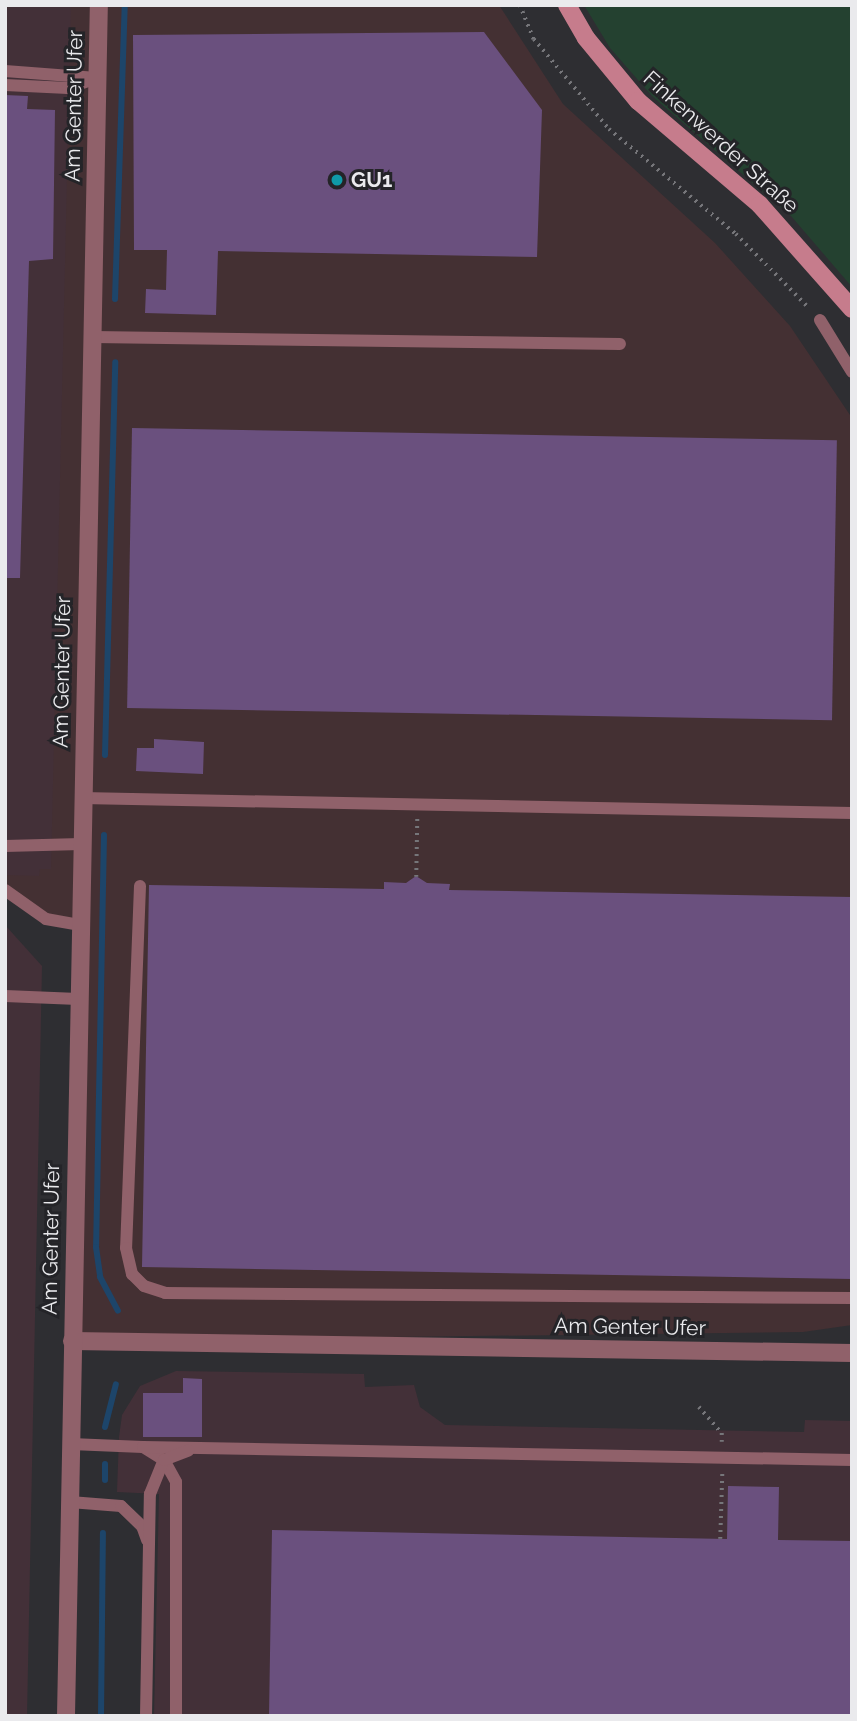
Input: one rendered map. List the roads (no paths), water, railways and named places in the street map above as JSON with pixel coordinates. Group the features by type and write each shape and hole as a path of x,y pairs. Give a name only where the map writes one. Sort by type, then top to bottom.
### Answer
{"main road":[{"name":"Finkenwerder Straße","path":"567,5 586,38 638,101 760,205 852,309"}],"street":[{"name":"Am Genter Ufer","path":"66,1716 99,5"},
{"name":"Am Genter Ufer","path":"72,1341 852,1353"}],"lane":[{"path":"5,71 97,78"},
{"path":"5,85 68,88 97,78"},
{"path":"820,320 852,372"},
{"path":"93,337 620,344"},
{"path":"82,798 852,813"},
{"path":"5,846 81,844"},
{"path":"140,886 126,1248 132,1274 144,1286 165,1293 852,1298"},
{"path":"5,890 46,919 80,925"},
{"path":"5,996 78,999"},
{"path":"71,1444 852,1460"},
{"path":"146,1716 150,1494 164,1461 202,1446"},
{"path":"143,1447 164,1461 179,1497 176,1716"},
{"path":"70,1502 121,1506 142,1526 150,1550"}],"waterway":[{"path":"115,299 125,5"},
{"path":"105,755 115,362"},
{"path":"104,835 96,1247 100,1277 118,1311"},
{"path":"105,1427 116,1384"},
{"path":"105,1464 105,1480"},
{"path":"101,1716 103,1533"}],"place":[{"name":"GU1","path":"337,180"}]}
